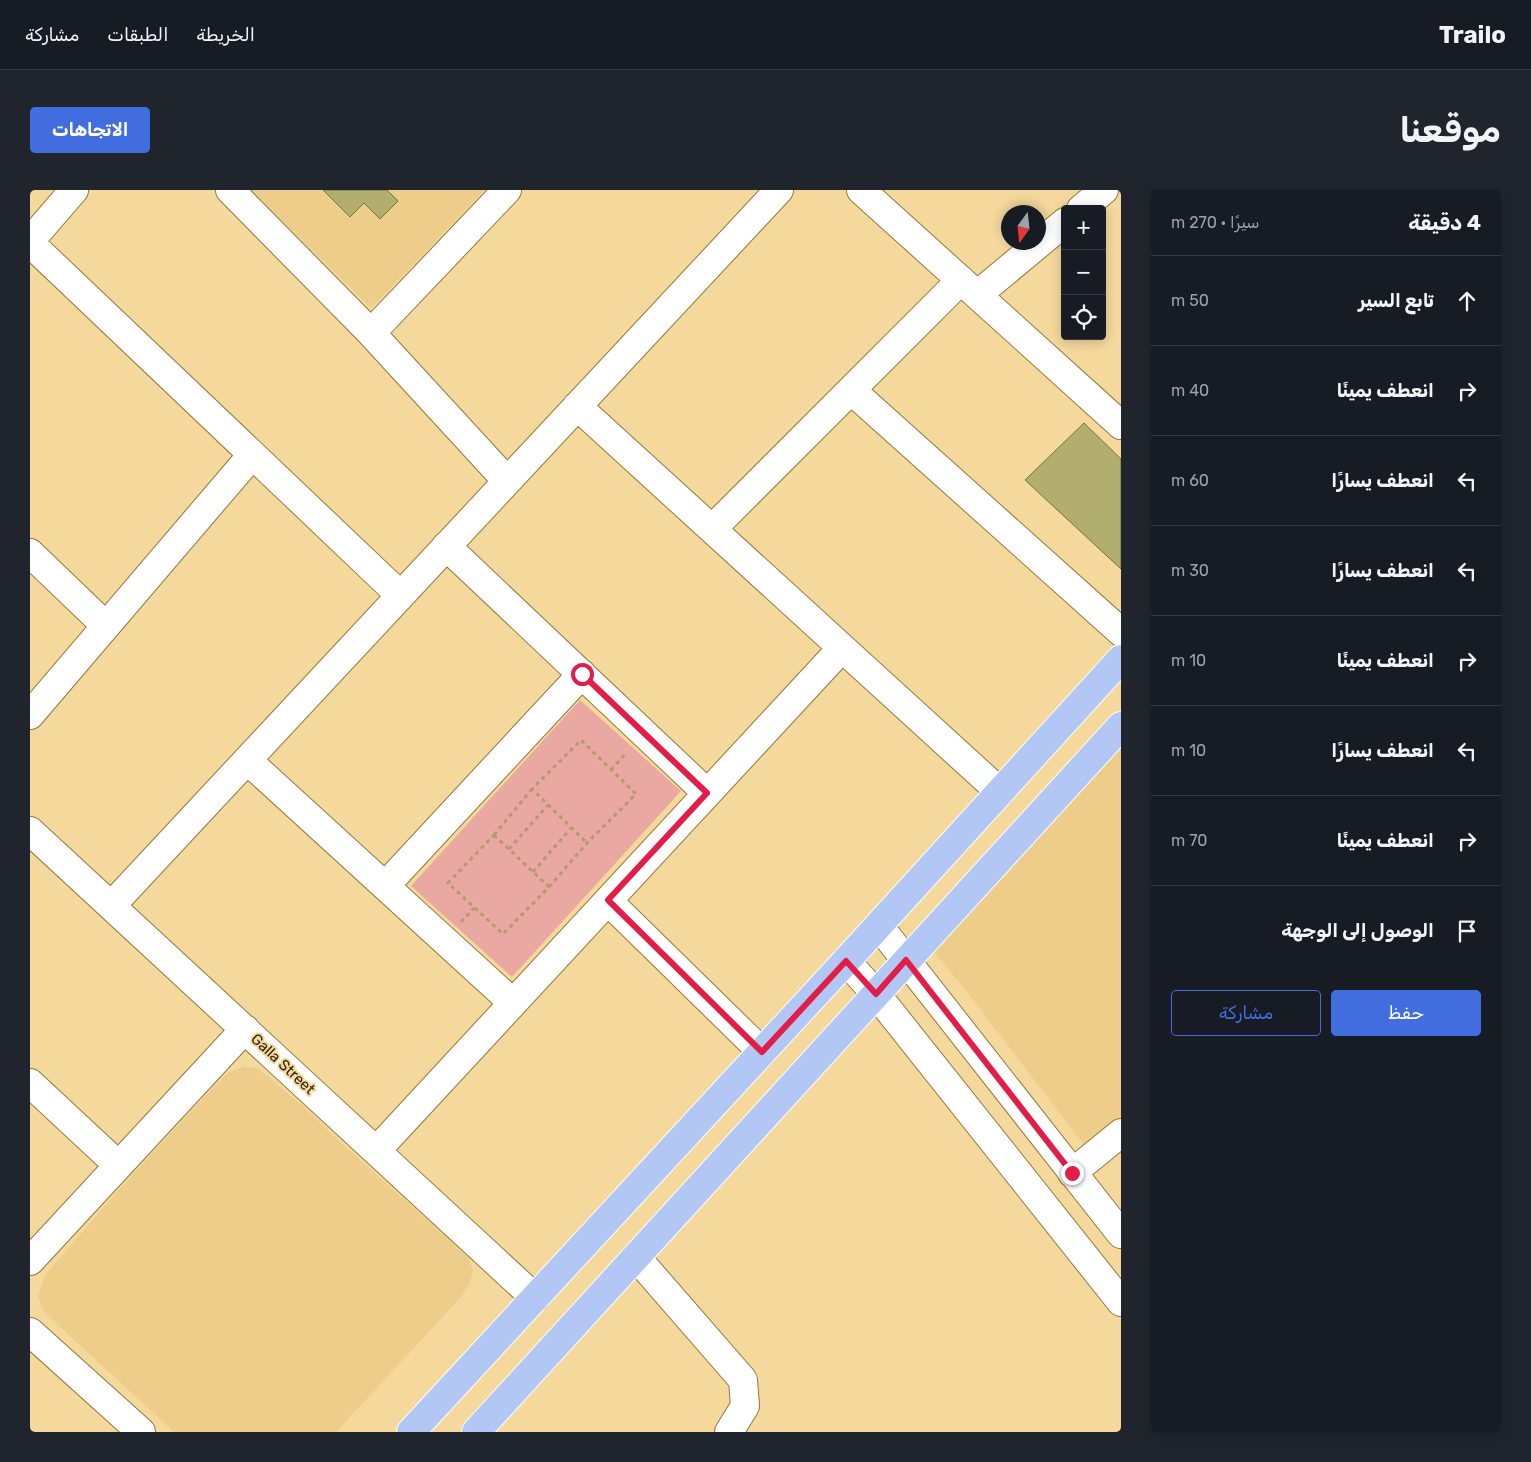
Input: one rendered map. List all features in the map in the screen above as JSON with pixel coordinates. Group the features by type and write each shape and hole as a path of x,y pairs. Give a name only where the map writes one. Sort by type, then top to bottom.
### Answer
{"main road":[{"path":"412,1432 1121,659"},
{"path":"476,1432 1121,726"}],"street":[{"path":"74,190 30,242 400,595"},
{"path":"230,190 371,333 507,481"},
{"path":"371,333 507,190"},
{"path":"111,906 778,190"},
{"path":"862,190 1121,425"},
{"path":"1086,205 1104,190"},
{"path":"712,529 851,390 969,288 1061,225"},
{"path":"851,390 1121,632"},
{"path":"577,406 1000,792"},
{"path":"30,715 252,455"},
{"path":"446,546 707,793"},
{"path":"30,553 106,626"},
{"path":"376,1151 842,648"},
{"path":"385,886 582,674"},
{"path":"247,760 513,1003"},
{"name":"Galla Street","path":"30,831 535,1298"},
{"path":"608,900 762,1052"},
{"path":"878,926 1121,1234"},
{"path":"846,961 876,994 1121,1302"},
{"path":"30,1261 245,1029"},
{"path":"30,1083 118,1166"},
{"path":"1072,1173 1121,1134"},
{"path":"636,1257 743,1380 745,1406 729,1432"},
{"path":"30,1332 141,1432"}],"path":[{"path":"580,740 636,794 587,843 549,887 503,934 448,883 494,835 532,789 580,740"},
{"path":"532,789 587,843"},
{"path":"509,849 548,805"},
{"path":"533,872 571,828"},
{"path":"494,835 549,887"}],"shaded area":[{"path":"251,190 485,190 371,308"},
{"path":"580,700 681,791 512,977 411,886"},
{"path":"1121,741 1121,1121 1087,1149 964,988 930,947"},
{"path":"243,1067 258,1068 306,1109 453,1243 468,1258 473,1271 470,1282 461,1297 336,1432 174,1432 45,1313 38,1297 45,1275 123,1185 229,1072"}],"building":[{"path":"323,190 387,190 398,201 380,219 364,203 350,217"},
{"path":"1084,423 1121,459 1121,569 1025,480"}],"route":[{"path":"582,674 707,793 608,900 762,1052 846,961 876,994 906,960 1072,1173"}]}
